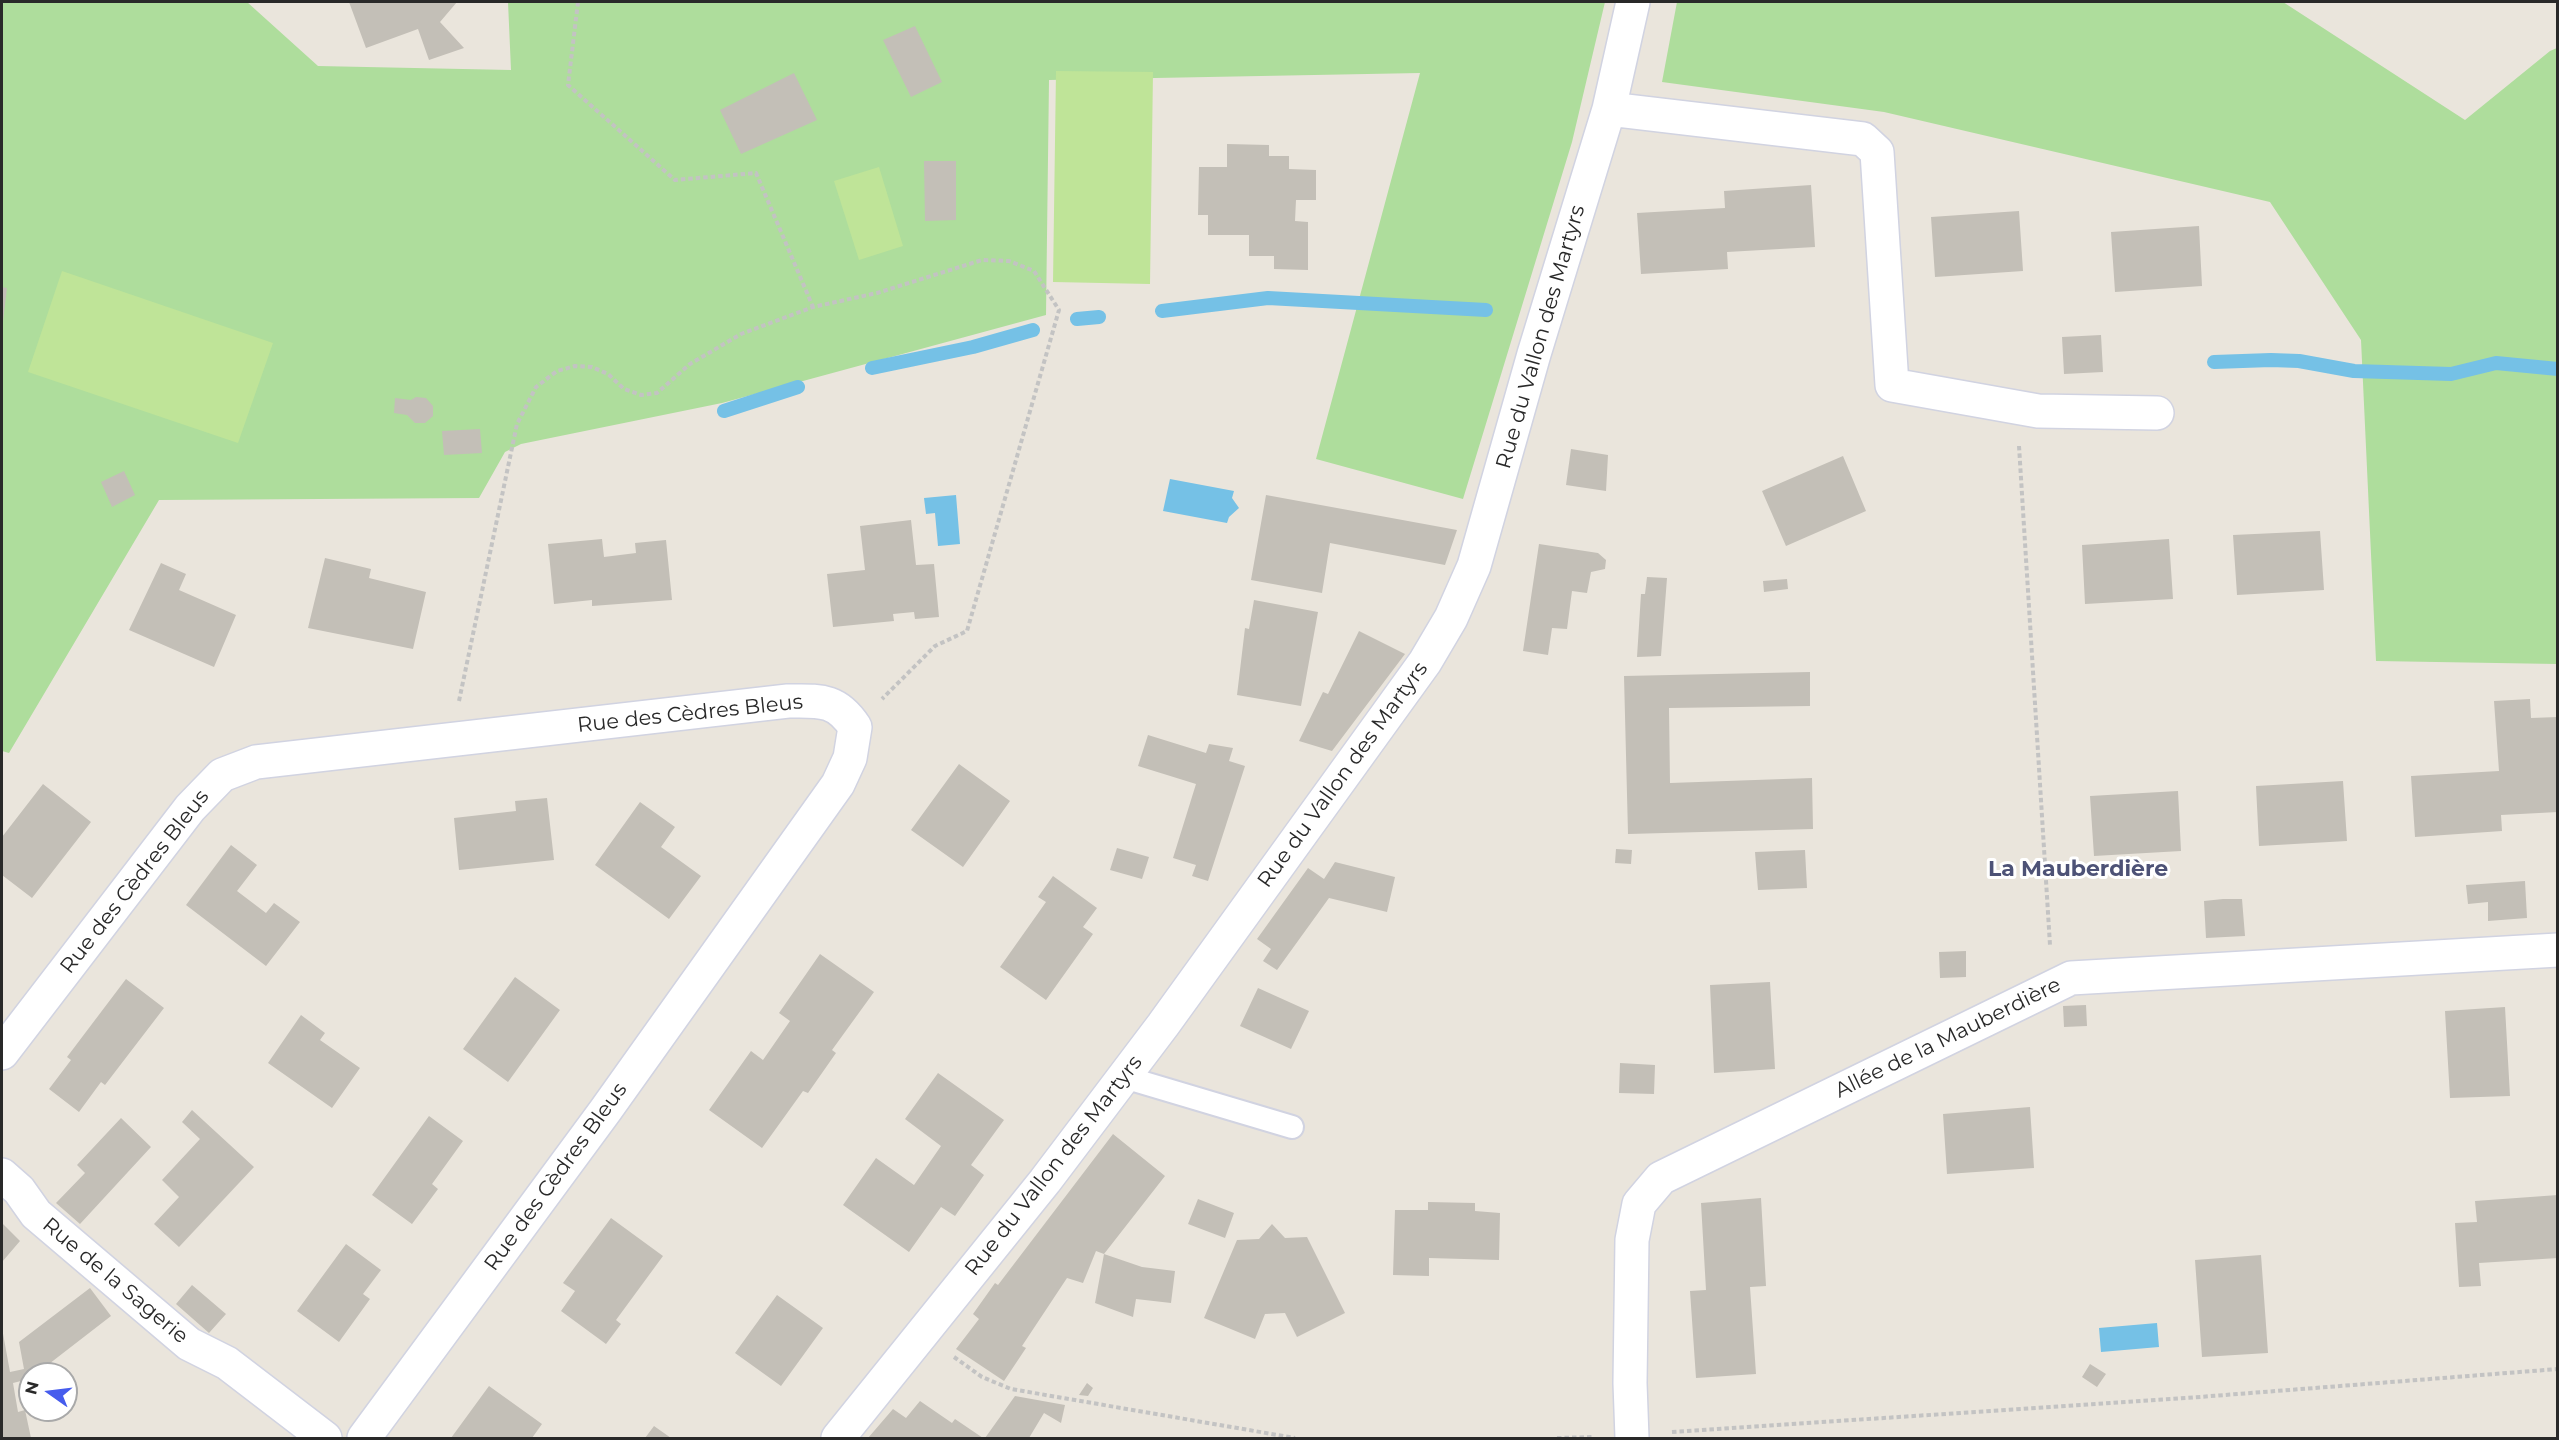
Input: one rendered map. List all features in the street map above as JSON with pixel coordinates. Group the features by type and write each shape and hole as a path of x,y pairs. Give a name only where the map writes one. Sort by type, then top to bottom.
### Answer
{"street":[{"name":"Rue du Vallon des Martyrs","path":"838,1438 1045,1181 1124,1077 1425,662 1451,618 1474,566 1534,354 1609,109 1633,2"},
{"path":"1609,109 1863,140 1878,152 1892,385 2038,411 2157,413"},
{"name":"Rue des Cèdres Bleus","path":"2,1053 190,808 222,775 256,762 788,701 823,701 845,711 855,727 850,758 838,784 605,1111 364,1438"},
{"name":"Allée de la Mauberdière","path":"1632,1437 1629,1383 1632,1240 1639,1204 1661,1178 2071,978 2558,950"},
{"name":"Rue de la Sagerie","path":"2,1175 19,1190 36,1214 189,1344 227,1363 325,1438"}],"lane":[{"path":"1124,1077 1292,1127"}],"path":[{"path":"578,2 568,85 675,180 756,173 813,307"},
{"path":"451,740 517,424 536,387 557,371 574,366 591,367 608,374 624,389 640,395 657,393 690,364 741,334 813,307 877,293 982,260 1009,261 1034,271 1059,310 967,631 935,646 855,727"},
{"path":"2016,406 2052,987"},
{"path":"923,1333 982,1377 1011,1389 1295,1438"},
{"path":"1557,1438 1632,1437 2558,1369"}],"green space":[{"path":"2,2 247,2 318,66 511,70 508,2 1605,2 1572,142 1463,499 1316,459 1420,73 1049,80 1046,315 722,403 521,444 505,452 479,498 159,500 9,753 2,751"},
{"path":"1677,2 2283,2 2465,120 2550,51 2557,48 2557,664 2376,661 2361,340 2270,202 1884,112 1662,82"},
{"path":"1056,71 1153,72 1150,284 1053,282"},
{"path":"879,167 903,246 859,260 834,181"},
{"path":"62,271 273,343 238,443 28,372"}],"water":[{"path":"1170,479 1234,491 1232,498 1239,508 1229,517 1227,523 1163,511"},
{"path":"956,495 960,544 938,546 935,513 926,514 924,498"},
{"path":"2157,1323 2159,1347 2101,1352 2099,1328"}],"building":[{"path":"349,2 457,2 440,22 464,48 429,60 418,29 366,48"},
{"path":"915,26 942,82 911,97 883,40"},
{"path":"794,73 817,120 741,154 720,110"},
{"path":"1227,144 1269,145 1269,156 1289,156 1289,169 1316,170 1316,200 1296,200 1295,221 1308,222 1308,270 1274,269 1274,256 1249,256 1249,235 1208,235 1208,215 1198,215 1199,167 1227,167"},
{"path":"924,161 956,161 956,220 925,221"},
{"path":"1811,185 1815,247 1727,252 1728,269 1641,274 1637,213 1725,208 1724,191"},
{"path":"2019,211 2023,271 1935,277 1931,217"},
{"path":"2199,226 2202,286 2115,292 2111,232"},
{"path":"2,287 7,288 3,322 2,322"},
{"path":"2101,335 2103,372 2064,374 2062,337"},
{"path":"416,397 426,398 433,406 433,416 425,423 415,423 407,415 394,413 395,398 411,400"},
{"path":"480,429 482,453 444,455 442,431"},
{"path":"1571,449 1608,455 1606,491 1566,485"},
{"path":"1843,456 1866,511 1786,546 1762,491"},
{"path":"124,471 135,495 112,507 101,482"},
{"path":"1266,495 1457,530 1445,565 1330,543 1322,593 1251,580"},
{"path":"911,520 916,565 934,564 939,617 915,619 914,612 893,614 894,621 833,627 827,574 865,570 860,526"},
{"path":"2320,531 2324,590 2237,595 2233,535"},
{"path":"602,539 604,557 636,553 635,543 666,540 672,600 592,606 592,600 554,604 548,544"},
{"path":"2169,539 2173,599 2085,604 2082,545"},
{"path":"1539,544 1598,553 1606,560 1605,569 1591,572 1587,593 1572,591 1567,629 1552,628 1548,655 1523,651"},
{"path":"325,558 371,569 369,578 426,592 413,649 308,628"},
{"path":"161,563 186,574 179,590 236,615 214,667 129,630"},
{"path":"1647,577 1667,578 1661,656 1637,657 1641,594 1645,594"},
{"path":"1787,579 1788,589 1764,592 1763,581"},
{"path":"1254,600 1318,612 1301,706 1237,695 1245,628 1249,629"},
{"path":"1359,631 1405,654 1332,751 1299,741 1323,692 1328,694"},
{"path":"1810,672 1810,706 1669,708 1670,783 1812,778 1813,829 1628,834 1624,676"},
{"path":"2530,699 2531,718 2558,717 2558,812 2501,815 2502,831 2415,837 2411,776 2499,771 2494,701"},
{"path":"1148,735 1206,753 1209,744 1233,748 1229,761 1245,766 1208,881 1192,876 1196,865 1173,858 1196,784 1138,766"},
{"path":"959,764 1010,801 963,867 911,830"},
{"path":"2343,781 2347,841 2259,846 2256,786"},
{"path":"43,784 91,822 32,898 2,875 2,837"},
{"path":"2178,791 2181,851 2094,856 2090,796"},
{"path":"547,798 554,860 459,870 454,818 516,811 515,801"},
{"path":"640,802 675,827 661,847 701,876 669,919 595,865"},
{"path":"231,845 257,865 237,891 266,913 274,903 300,922 266,966 186,905"},
{"path":"1117,848 1149,857 1142,879 1110,870"},
{"path":"1616,849 1632,850 1631,864 1615,863"},
{"path":"1805,850 1807,888 1758,890 1755,852"},
{"path":"1335,862 1395,877 1387,912 1329,898 1277,970 1263,961 1271,949 1257,939 1308,868 1324,879"},
{"path":"1053,876 1097,908 1083,927 1093,934 1046,1000 1000,967 1046,902 1038,897"},
{"path":"2525,881 2527,918 2488,921 2488,902 2468,904 2466,885"},
{"path":"2242,899 2245,936 2206,938 2204,901"},
{"path":"1966,951 1966,977 1940,978 1939,952"},
{"path":"820,954 874,992 832,1050 836,1053 808,1093 803,1091 762,1148 709,1110 751,1051 763,1060 790,1021 779,1013"},
{"path":"515,977 560,1010 508,1082 463,1049"},
{"path":"126,979 164,1008 105,1085 101,1082 79,1112 49,1089 71,1060 67,1057"},
{"path":"1770,982 1775,1069 1714,1073 1710,985"},
{"path":"1258,988 1309,1011 1291,1049 1240,1026"},
{"path":"2086,1005 2087,1026 2064,1027 2063,1006"},
{"path":"2505,1007 2510,1096 2450,1098 2445,1011"},
{"path":"301,1015 325,1033 320,1040 360,1068 332,1108 268,1063"},
{"path":"1620,1063 1655,1065 1654,1094 1619,1093"},
{"path":"938,1073 1004,1120 971,1165 984,1175 955,1216 941,1207 909,1252 843,1205 876,1158 914,1185 941,1146 905,1119"},
{"path":"2030,1107 2034,1168 1947,1174 1943,1114"},
{"path":"192,1110 254,1167 179,1247 154,1224 179,1197 162,1180 200,1139 182,1122"},
{"path":"429,1116 463,1141 432,1184 438,1189 412,1224 372,1195"},
{"path":"121,1118 151,1147 80,1224 56,1203 85,1173 77,1165"},
{"path":"1113,1134 1165,1176 1104,1254 1096,1251 1083,1283 1067,1278 1022,1346 1026,1348 1004,1381 956,1349 979,1319 973,1314 995,1283 998,1285"},
{"path":"2558,1195 2558,1258 2479,1263 2481,1286 2459,1287 2455,1223 2477,1222 2475,1201"},
{"path":"1761,1198 1766,1286 1750,1287 1756,1374 1696,1378 1690,1291 1706,1290 1701,1203"},
{"path":"1198,1199 1234,1213 1225,1238 1188,1224"},
{"path":"1428,1202 1475,1203 1475,1211 1500,1213 1499,1260 1429,1258 1429,1276 1393,1275 1395,1210 1428,1210"},
{"path":"611,1218 663,1256 616,1320 621,1324 606,1344 561,1311 575,1291 563,1283"},
{"path":"2,1223 20,1241 2,1262"},
{"path":"1272,1224 1285,1238 1307,1237 1345,1313 1297,1337 1285,1313 1265,1314 1255,1339 1204,1318 1237,1240 1259,1239"},
{"path":"346,1244 381,1270 363,1294 370,1299 339,1342 297,1311"},
{"path":"1104,1254 1142,1267 1175,1271 1171,1303 1136,1299 1133,1317 1095,1303"},
{"path":"2261,1255 2268,1353 2202,1357 2195,1260"},
{"path":"192,1285 226,1314 209,1333 176,1304"},
{"path":"90,1288 111,1316 52,1362 23,1362 19,1342"},
{"path":"777,1295 823,1328 781,1386 735,1353"},
{"path":"2,1328 10,1372 18,1370 18,1382 13,1383 18,1422 28,1422 31,1438 2,1438"},
{"path":"2090,1364 2106,1374 2097,1387 2082,1377"},
{"path":"1087,1383 1093,1388 1088,1396 1079,1395"},
{"path":"489,1386 542,1424 532,1438 451,1438"},
{"path":"1015,1396 1065,1405 1061,1423 1044,1413 1029,1438 985,1438"},
{"path":"920,1401 952,1423 955,1419 983,1438 868,1438 893,1409 906,1418"},
{"path":"654,1426 671,1438 645,1438"}],"waterway":[{"path":"1162,311 1268,298 1486,310"},
{"path":"1077,319 1099,317"},
{"path":"872,368 973,347 1033,330"},
{"path":"2214,362 2299,361 2354,371 2451,374 2496,363 2558,369"},
{"path":"724,411 798,387"}],"district":[{"name":"La Mauberdière","path":"2078,870"}]}
